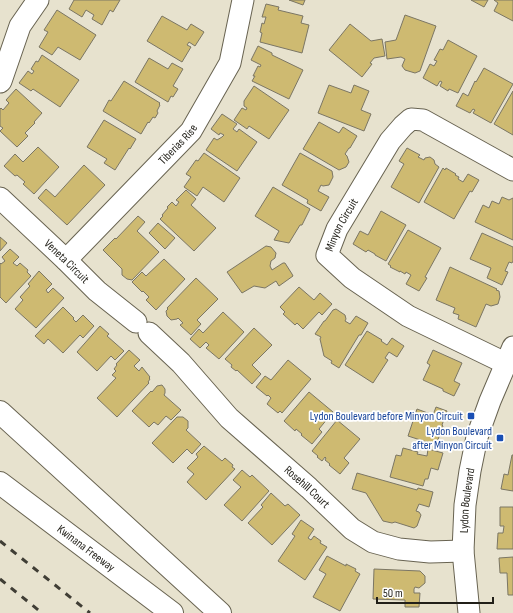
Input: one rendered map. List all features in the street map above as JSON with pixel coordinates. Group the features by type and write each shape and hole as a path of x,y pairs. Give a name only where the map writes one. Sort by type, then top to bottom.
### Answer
{"highway":[{"path":"0,412 220,613"},
{"name":"Kwinana Freeway","path":"0,483 172,613"}],"street":[{"path":"0,82 20,26 38,0"},
{"name":"Tiberias Rise","path":"66,260 191,131 230,63 242,0"},
{"name":"Minyon Circuit","path":"509,355 408,316 352,278 327,254 337,229 390,141 411,119 423,120 513,170"},
{"name":"Veneta Circuit","path":"0,198 97,291 142,327 181,363"},
{"name":"Lydon Boulevard","path":"469,613 463,551 465,505 477,437 490,400 509,355"},
{"name":"Rosehill Court","path":"181,363 229,418 352,529 373,542 399,549 430,552 463,551"}],"building":[{"path":"74,0 120,0 113,12 110,10 102,25 92,19 94,15 86,10 82,17 69,9"},
{"path":"289,0 305,0 303,5"},
{"path":"471,0 488,0 484,7"},
{"path":"494,0 513,0 513,21 494,11 498,3"},
{"path":"266,4 279,7 278,10 303,16 301,23 309,25 302,53 260,42 262,23 264,24 266,17 262,17"},
{"path":"57,10 96,35 80,60 58,47 52,55 39,47 48,32 44,30"},
{"path":"405,15 436,26 420,71 415,73 405,70 402,66 405,59 401,57 387,59 385,42 396,40"},
{"path":"162,16 187,30 191,24 204,32 195,46 189,42 187,45 191,47 182,62 147,41"},
{"path":"350,24 371,41 382,39 385,56 374,58 370,63 372,64 362,77 329,50"},
{"path":"448,40 477,56 458,93 449,89 448,91 440,86 442,82 440,81 437,86 423,78 430,64 434,66 437,61 434,60 440,49 443,50"},
{"path":"258,46 272,53 272,55 303,70 289,99 252,81 258,66 260,67 261,65 251,60"},
{"path":"42,55 79,80 60,107 33,89 31,91 19,83 28,71 32,74 34,71 31,69"},
{"path":"149,58 168,69 172,63 183,69 173,86 178,89 173,97 171,96 168,102 135,82"},
{"path":"484,68 513,84 491,123 473,113 475,110 473,109 470,113 456,106 463,93 468,96 475,81 476,82"},
{"path":"124,81 160,103 157,111 158,113 155,118 153,117 149,123 148,122 141,134 103,111 109,100 111,101"},
{"path":"329,85 351,93 354,85 369,91 361,110 371,114 364,131 318,113"},
{"path":"254,86 289,110 269,139 249,126 247,129 234,120 242,108 246,110 247,108 244,106 244,101"},
{"path":"16,89 42,113 25,133 28,136 17,147 0,131 3,128 0,126 0,109 1,108 3,110 9,103 6,100"},
{"path":"513,91 513,135 494,124"},
{"path":"222,114 237,124 233,129 237,132 239,129 257,142 237,171 206,150 214,138 217,140 224,135 220,133 219,135 211,129"},
{"path":"104,120 136,139 115,170 104,163 107,159 87,147"},
{"path":"319,122 339,133 343,127 357,136 345,154 349,162 346,167 339,170 303,149"},
{"path":"38,147 59,167 34,194 23,184 25,182 17,175 15,176 4,166 15,154 23,162"},
{"path":"407,148 420,155 418,157 424,160 425,158 430,157 439,167 419,203 391,187 404,164 399,161"},
{"path":"204,153 240,178 224,202 203,187 197,196 184,187 191,177 186,174 196,160 198,161"},
{"path":"300,153 332,171 333,177 329,185 321,185 318,191 329,197 321,211 307,203 308,200 282,185"},
{"path":"84,165 105,185 67,225 38,198 46,189 55,197"},
{"path":"443,168 445,170 446,168 456,174 455,175 459,177 458,179 463,182 468,174 479,180 472,192 470,191 454,219 424,202"},
{"path":"273,187 310,209 302,225 300,225 289,243 274,240 279,231 255,216"},
{"path":"186,190 196,199 191,205 216,228 194,251 160,219 168,208 167,207 172,202 176,206 179,202 176,200"},
{"path":"502,197 509,200 513,198 513,240 475,222 483,205 489,208 492,201 499,204"},
{"path":"381,211 406,225 386,261 368,250 366,252 353,244 360,231 368,235"},
{"path":"138,216 145,222 137,231 159,252 132,280 127,279 122,275 122,269 103,250"},
{"path":"158,223 175,238 165,249 149,233"},
{"path":"408,230 441,248 425,277 427,278 419,291 406,284 411,275 406,272 405,274 400,272 390,267 391,266 388,264"},
{"path":"482,233 513,247 513,261 512,263 509,262 505,271 508,272 502,285 487,278 491,268 470,259"},
{"path":"0,237 7,243 0,251"},
{"path":"266,246 271,247 276,253 275,258 271,261 270,266 272,270 285,263 293,276 279,286 276,281 265,288 254,286 242,293 227,272"},
{"path":"10,249 19,257 13,263 17,266 20,263 28,270 27,272 31,276 6,303 0,297 0,263 1,264 5,261 2,257"},
{"path":"164,259 185,279 156,310 146,300 149,297 132,282 142,272 146,276"},
{"path":"450,267 499,291 500,297 498,304 491,306 486,304 476,327 458,319 459,315 453,313 455,308 436,300"},
{"path":"39,271 52,284 46,290 48,293 53,288 64,298 36,328 15,309 23,300 20,297 30,286 28,284"},
{"path":"196,278 218,299 197,320 201,324 191,335 180,325 183,323 178,318 171,320 167,316 166,311 168,309 167,308"},
{"path":"299,287 314,300 320,293 332,304 322,315 319,312 303,329 297,323 295,325 283,314 285,312 280,307"},
{"path":"63,307 76,322 83,315 94,326 83,338 80,335 63,353 48,339 44,344 35,336"},
{"path":"336,309 345,315 345,321 350,324 356,316 368,323 339,368 324,356 320,339 321,337 315,334 333,310"},
{"path":"223,312 244,332 219,359 206,348 209,345 206,342 200,348 190,339 199,329 203,333"},
{"path":"100,326 109,334 107,336 124,351 115,360 111,356 97,371 77,352"},
{"path":"254,328 272,345 252,365 261,374 252,384 237,370 236,371 231,367 232,365 225,359"},
{"path":"367,331 382,340 381,341 387,345 392,338 404,346 397,357 389,352 385,358 388,360 373,383 345,365"},
{"path":"129,350 140,360 134,366 139,371 142,367 150,379 148,382 149,383 117,417 97,398 116,378 112,375 116,371 114,369 117,365 116,364"},
{"path":"433,350 462,363 454,381 460,384 454,396 423,380 430,365 427,363"},
{"path":"288,360 311,379 282,413 280,411 278,413 267,404 271,398 256,387 265,376 271,380"},
{"path":"162,385 165,389 164,395 181,410 171,420 166,416 158,425 154,422 149,427 132,411 151,391 152,392 157,386"},
{"path":"309,392 333,412 319,429 322,432 312,444 296,429 295,431 284,421"},
{"path":"436,407 447,411 436,445 408,436 417,409 433,415"},
{"path":"177,417 183,417 188,421 188,428 186,430 201,444 192,454 187,449 173,463 152,443"},
{"path":"337,420 360,439 344,458 349,463 340,474 329,465 330,464 325,460 325,457 322,461 312,451"},
{"path":"204,446 222,461 225,458 233,465 232,467 235,469 206,500 187,482 194,474 187,468 198,457 196,454"},
{"path":"403,448 418,452 417,454 427,456 428,449 443,453 438,470 431,468 428,479 425,479 423,486 390,477 396,455 401,456"},
{"path":"512,455 513,491 501,489 504,474 508,475"},
{"path":"242,470 250,477 252,475 269,491 242,521 224,505 241,487 233,480"},
{"path":"357,473 417,490 418,488 433,492 429,507 419,504 416,511 421,515 417,526 414,528 395,522 392,523 383,521 366,493 352,489"},
{"path":"271,493 285,506 288,504 300,515 272,545 248,523 263,507 261,505"},
{"path":"500,507 513,507 513,549 497,549 498,533 503,533 504,526 500,526"},
{"path":"301,520 314,529 308,538 311,540 314,536 321,541 320,543 327,547 305,580 278,561 295,536 292,534"},
{"path":"327,556 346,566 346,564 356,569 355,571 360,574 340,611 313,597 326,574 319,570"},
{"path":"513,557 513,595 508,595 507,573 500,573 499,558"},
{"path":"374,569 420,571 425,576 425,583 419,588 415,587 414,589 414,593 420,593 419,607 405,607 405,600 373,599"}],"railway":[{"path":"0,541 90,613"},
{"path":"0,579 42,613"}],"place":[{"name":"Lydon Boulevard before Minyon Circuit","path":"471,416"},
{"name":"Lydon Boulevard after Minyon Circuit","path":"500,438"}]}
